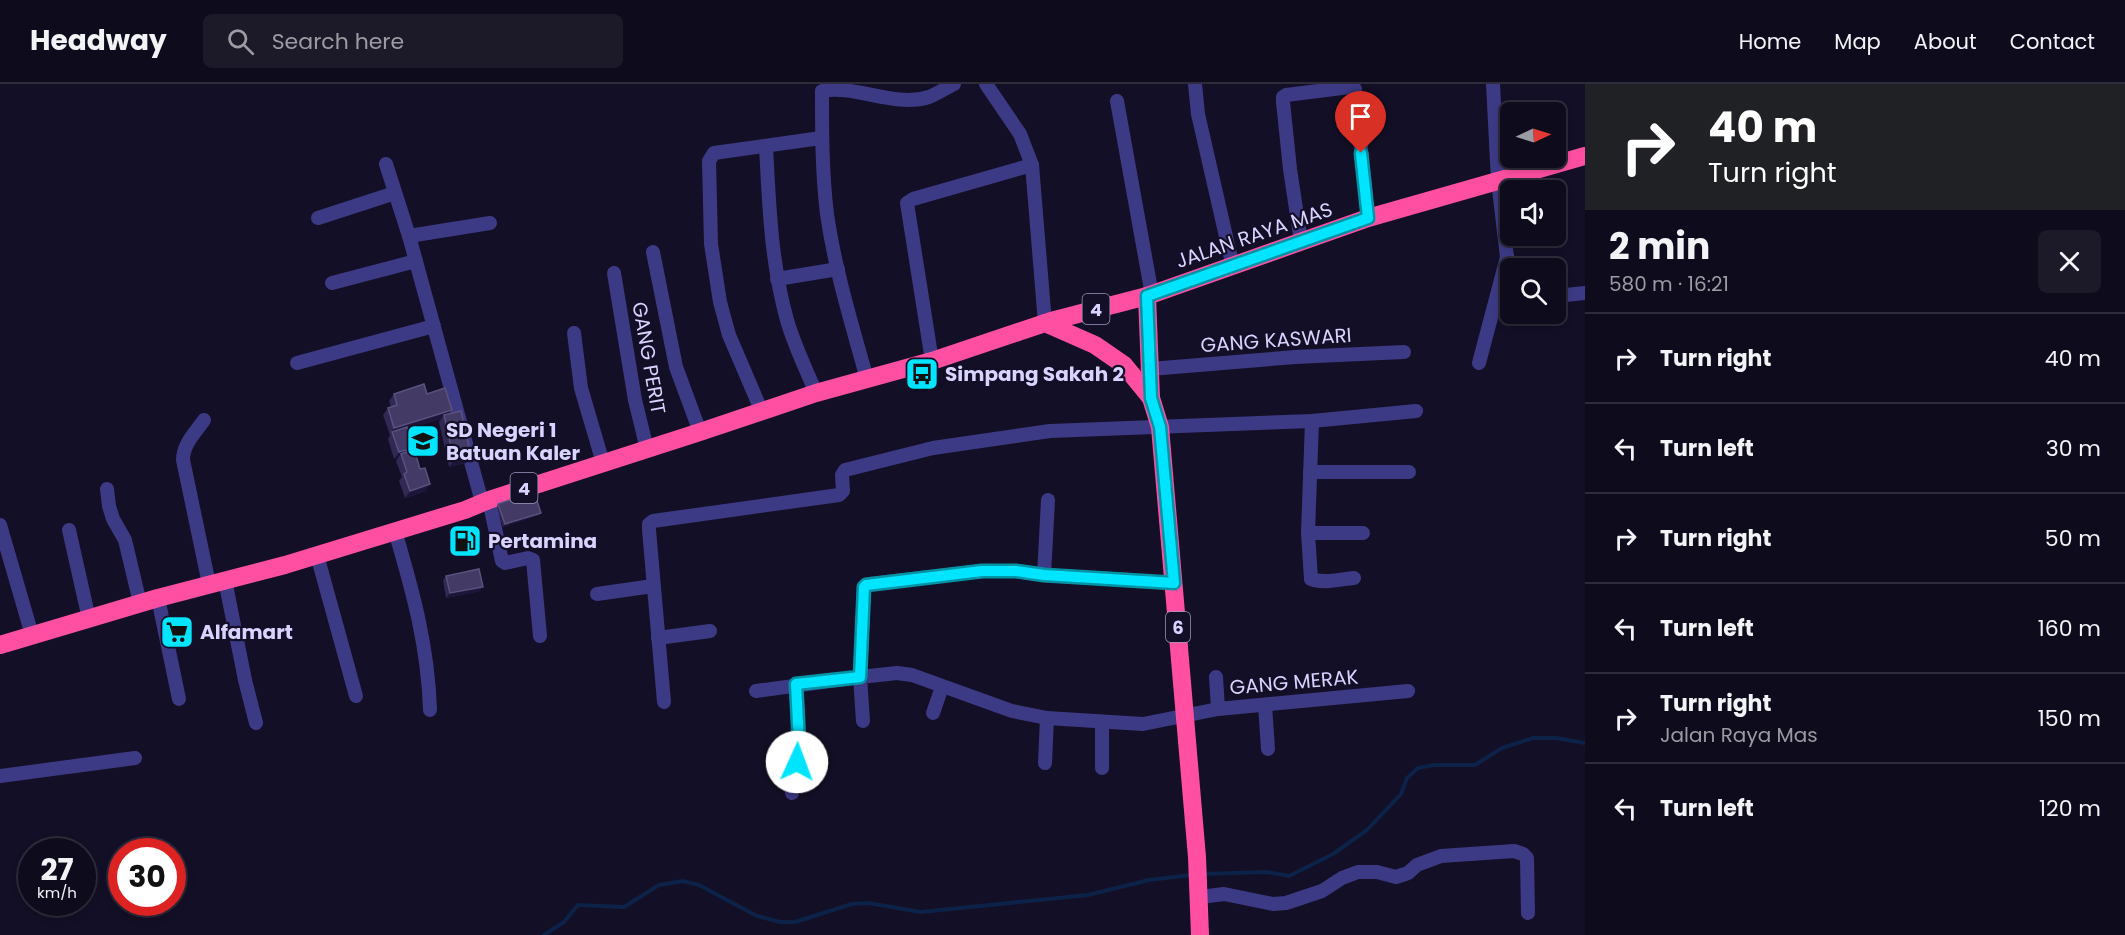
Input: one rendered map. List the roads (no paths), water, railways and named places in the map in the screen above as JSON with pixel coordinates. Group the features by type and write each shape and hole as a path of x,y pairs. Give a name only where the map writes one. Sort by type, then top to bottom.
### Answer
{"highway":[{"name":"JALAN RAYA MAS","path":"1149,296 1368,218 1585,156"},
{"name":"4","path":"0,645 140,603 317,555 465,510 485,501 816,393 932,361 1045,323 1149,296"},
{"name":"6","path":"1149,296 1151,398 1160,427 1200,895 1200,935"},
{"name":"6","path":"1045,323 1095,345 1124,364 1151,398"}],"street":[{"path":"867,379 838,269 827,214 821,138 822,91 830,88 842,89 904,99 928,97 954,84"},
{"path":"986,84 1020,134 1032,165 1045,323"},
{"path":"1195,84 1198,114 1233,267"},
{"path":"1493,84 1498,181 1509,258"},
{"path":"1301,242 1283,102 1283,97 1297,88 1350,87 1355,89 1368,218"},
{"path":"1117,101 1149,296"},
{"path":"762,411 729,335 720,302 710,233 708,167 710,157 714,153 821,138"},
{"path":"766,146 771,235 777,279 787,322 816,393"},
{"path":"386,164 409,236 502,561 505,563 528,558 533,560 540,636"},
{"path":"932,361 907,203 913,199 1032,165"},
{"path":"318,218 395,193"},
{"path":"409,236 490,223"},
{"path":"653,252 676,367 700,432"},
{"path":"332,283 416,261"},
{"path":"777,279 838,269"},
{"name":"GANG PERIT","path":"614,273 635,400 647,449"},
{"path":"1566,295 1585,293"},
{"path":"1479,363 1500,295"},
{"path":"297,363 434,326"},
{"path":"574,333 581,388 603,463"},
{"name":"GANG KASWARI","path":"1150,369 1295,357 1404,352"},
{"path":"664,702 649,530 649,524 653,521 839,495 842,493 842,475 845,470 933,448 1050,431 1312,421 1416,411"},
{"path":"204,420 187,443 183,452 183,460 256,723"},
{"path":"1312,421 1308,533 1311,579 1325,581 1354,578"},
{"path":"1310,472 1409,472"},
{"path":"107,489 113,519 125,540 140,603"},
{"path":"1044,575 1048,500"},
{"path":"0,525 32,635"},
{"path":"69,530 89,618"},
{"path":"395,531 422,629 428,671 430,710"},
{"path":"1308,533 1363,532"},
{"path":"317,555 356,696"},
{"path":"863,721 860,677 864,587 866,585 982,571 1016,571 1044,575 1174,583"},
{"path":"597,594 653,586"},
{"path":"158,598 179,699"},
{"path":"658,638 710,631"},
{"name":"GANG MERAK","path":"756,691 796,684 897,673 912,675 1012,711 1047,718 1143,724 1218,709 1408,691"},
{"path":"1216,677 1218,709"},
{"path":"792,793 799,742 796,684"},
{"path":"933,713 942,687"},
{"path":"1265,705 1268,749"},
{"path":"1045,763 1047,718"},
{"path":"1102,722 1102,768"},
{"path":"0,776 135,758"},
{"path":"1200,895 1224,894 1273,904 1286,903 1322,891 1342,878 1358,872 1377,872 1396,877 1408,873 1417,865 1441,856 1514,851 1527,858 1528,913"}],"waterway":[{"path":"1201,874 1267,872 1289,876 1333,854 1367,830 1401,794 1407,778 1418,768 1434,765 1475,765 1502,748 1533,738 1556,738 1585,743"},
{"path":"544,935 564,922 578,905 624,907 659,885 683,881 699,885 757,916 780,922 795,922 852,904 868,903 921,912 1088,895 1149,880 1191,875"}],"place":[{"name":"Simpang Sakah 2","path":"922,374"},
{"name":"SD Negeri 1 Batuan Kaler","path":"423,441"},
{"name":"Pertamina","path":"465,541"},
{"name":"Alfamart","path":"177,632"}]}
